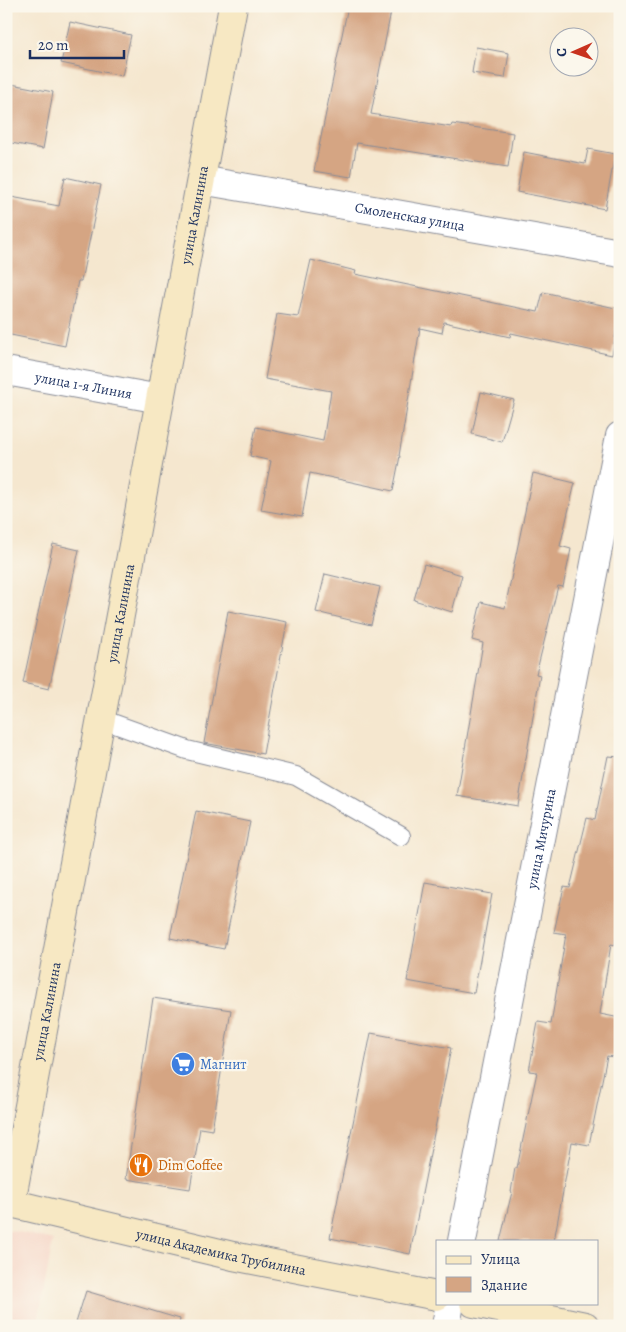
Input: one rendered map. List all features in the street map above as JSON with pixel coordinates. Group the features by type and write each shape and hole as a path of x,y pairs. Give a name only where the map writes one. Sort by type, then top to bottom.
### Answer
{"main road":[{"name":"улица Калинина","path":"8,1208 233,6"},
{"name":"улица Академика Трубилина","path":"8,1208 233,1256 436,1296"},
{"path":"479,1304 584,1326"}],"street":[{"name":"Смоленская улица","path":"201,180 620,252"},
{"name":"улица 1-я Линия","path":"6,371 160,399"},
{"name":"улица Мичурина","path":"462,1240 620,436"},
{"path":"446,1326 450,1304"}],"lane":[{"path":"101,719 187,750 296,776 401,836"}],"shaded area":[{"path":"6,1229 53,1240 37,1326 6,1326"}],"building":[{"path":"348,6 392,6 371,114 451,127 452,124 513,133 508,167 357,143 351,177 314,171"},
{"path":"70,22 131,35 122,76 61,63"},
{"path":"476,47 509,53 505,78 472,73"},
{"path":"6,83 53,92 43,149 6,142"},
{"path":"588,149 615,154 605,209 517,192 524,152 585,164"},
{"path":"65,177 101,185 65,346 6,334 6,196 59,206"},
{"path":"311,260 356,271 355,274 538,312 543,292 620,309 612,355 511,333 510,337 444,322 442,333 420,328 393,491 310,473 302,517 261,510 271,461 250,456 256,427 323,441 331,391 265,379 277,314 298,317"},
{"path":"481,392 514,400 502,442 472,434"},
{"path":"533,473 575,483 560,546 571,549 563,587 558,586 536,674 540,675 518,806 457,796 483,643 472,640 481,602 505,608"},
{"path":"53,544 79,550 49,689 23,683"},
{"path":"424,564 462,575 452,612 414,600"},
{"path":"325,574 380,587 371,625 316,612"},
{"path":"228,611 287,622 263,754 204,743"},
{"path":"608,756 620,757 620,921 615,945 611,944 600,1014 620,1018 620,1058 607,1056 589,1145 572,1142 554,1240 500,1240 537,1072 529,1071 538,1022 551,1024 566,934 554,932 564,887 570,888 587,818 595,820"},
{"path":"196,811 250,822 224,949 170,938"},
{"path":"425,882 492,894 474,993 407,981"},
{"path":"153,998 231,1010 212,1130 200,1128 190,1189 126,1179"},
{"path":"371,1033 451,1048 410,1254 330,1238"},
{"path":"86,1291 180,1319 179,1326 75,1326"}],"place":[{"name":"Магнит","path":"183,1064"},
{"name":"Dim Coffee","path":"141,1165"}]}
